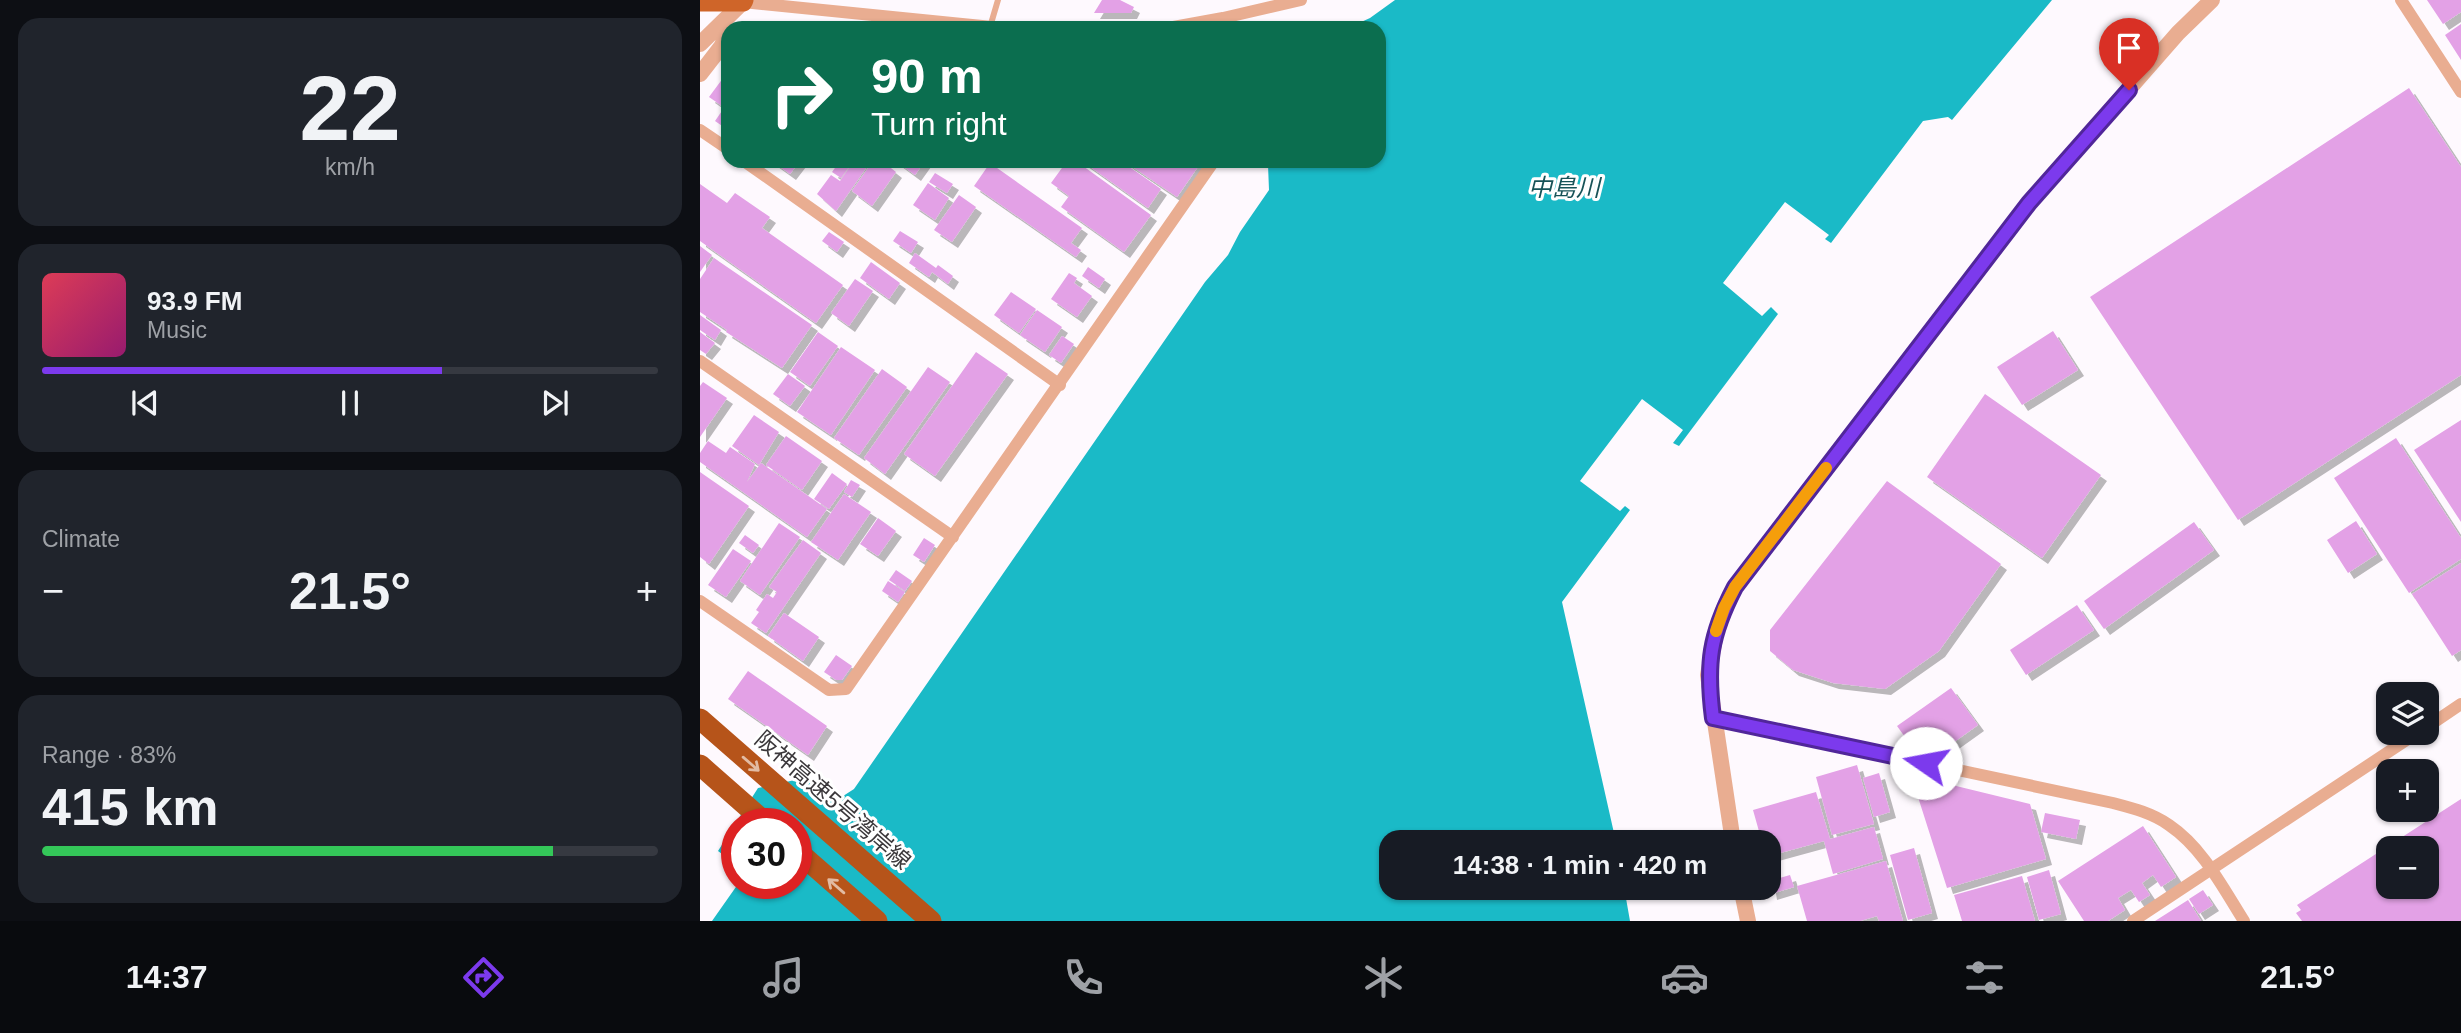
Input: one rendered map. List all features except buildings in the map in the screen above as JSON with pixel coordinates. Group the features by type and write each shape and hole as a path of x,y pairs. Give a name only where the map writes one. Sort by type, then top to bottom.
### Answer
{"highway":[{"name":"阪神高速5号湾岸線","path":"700,719 931,921"},
{"path":"700,765 749,808"},
{"path":"812,864 877,921"}],"main road":[{"path":"700,2 743,1"}],"street":[{"path":"1227,21 1263,0"},
{"path":"1231,21 1301,0"},
{"path":"1731,830 1708,676 1710,657 1724,608 1735,587 2029,203 2178,33 2212,0"},
{"path":"2401,0 2461,92"},
{"path":"743,1 938,21"},
{"path":"733,21 743,1"},
{"path":"723,21 743,1"},
{"path":"700,44 721,23"},
{"path":"700,74 721,47"},
{"path":"700,130 721,144"},
{"path":"754,168 1060,385"},
{"path":"700,601 829,690 846,689 1209,168"},
{"path":"700,361 953,537"},
{"path":"2439,719 2461,704"},
{"path":"1713,718 2143,811 2169,825 2191,844 2211,869 2244,921"},
{"path":"2133,921 2399,745"},
{"path":"1744,900 1748,921"}],"lane":[{"path":"996,21 998,0"}],"water":[{"name":"中島川","path":"1395,0 2052,0 1952,120 1948,117 1923,121 1831,243 1825,239 1829,235 1785,202 1723,283 1762,316 1771,307 1778,314 1679,446 1673,443 1683,430 1642,399 1580,481 1620,511 1625,506 1630,510 1562,602 1613,830 1379,830 1379,900 1626,900 1630,921 712,921 727,899 812,899 812,808 745,808 758,788 804,778 840,798 854,789 1205,282 1228,255 1240,232 1269,190 1268,168 1386,168 1386,21 1363,21"}],"slow traffic":[{"path":"1716,631 1735,587 1826,468"}],"route":[{"path":"1926,763 1713,718 1708,676 1716,633 1724,608 1735,587 2029,203 2129,90"}]}
